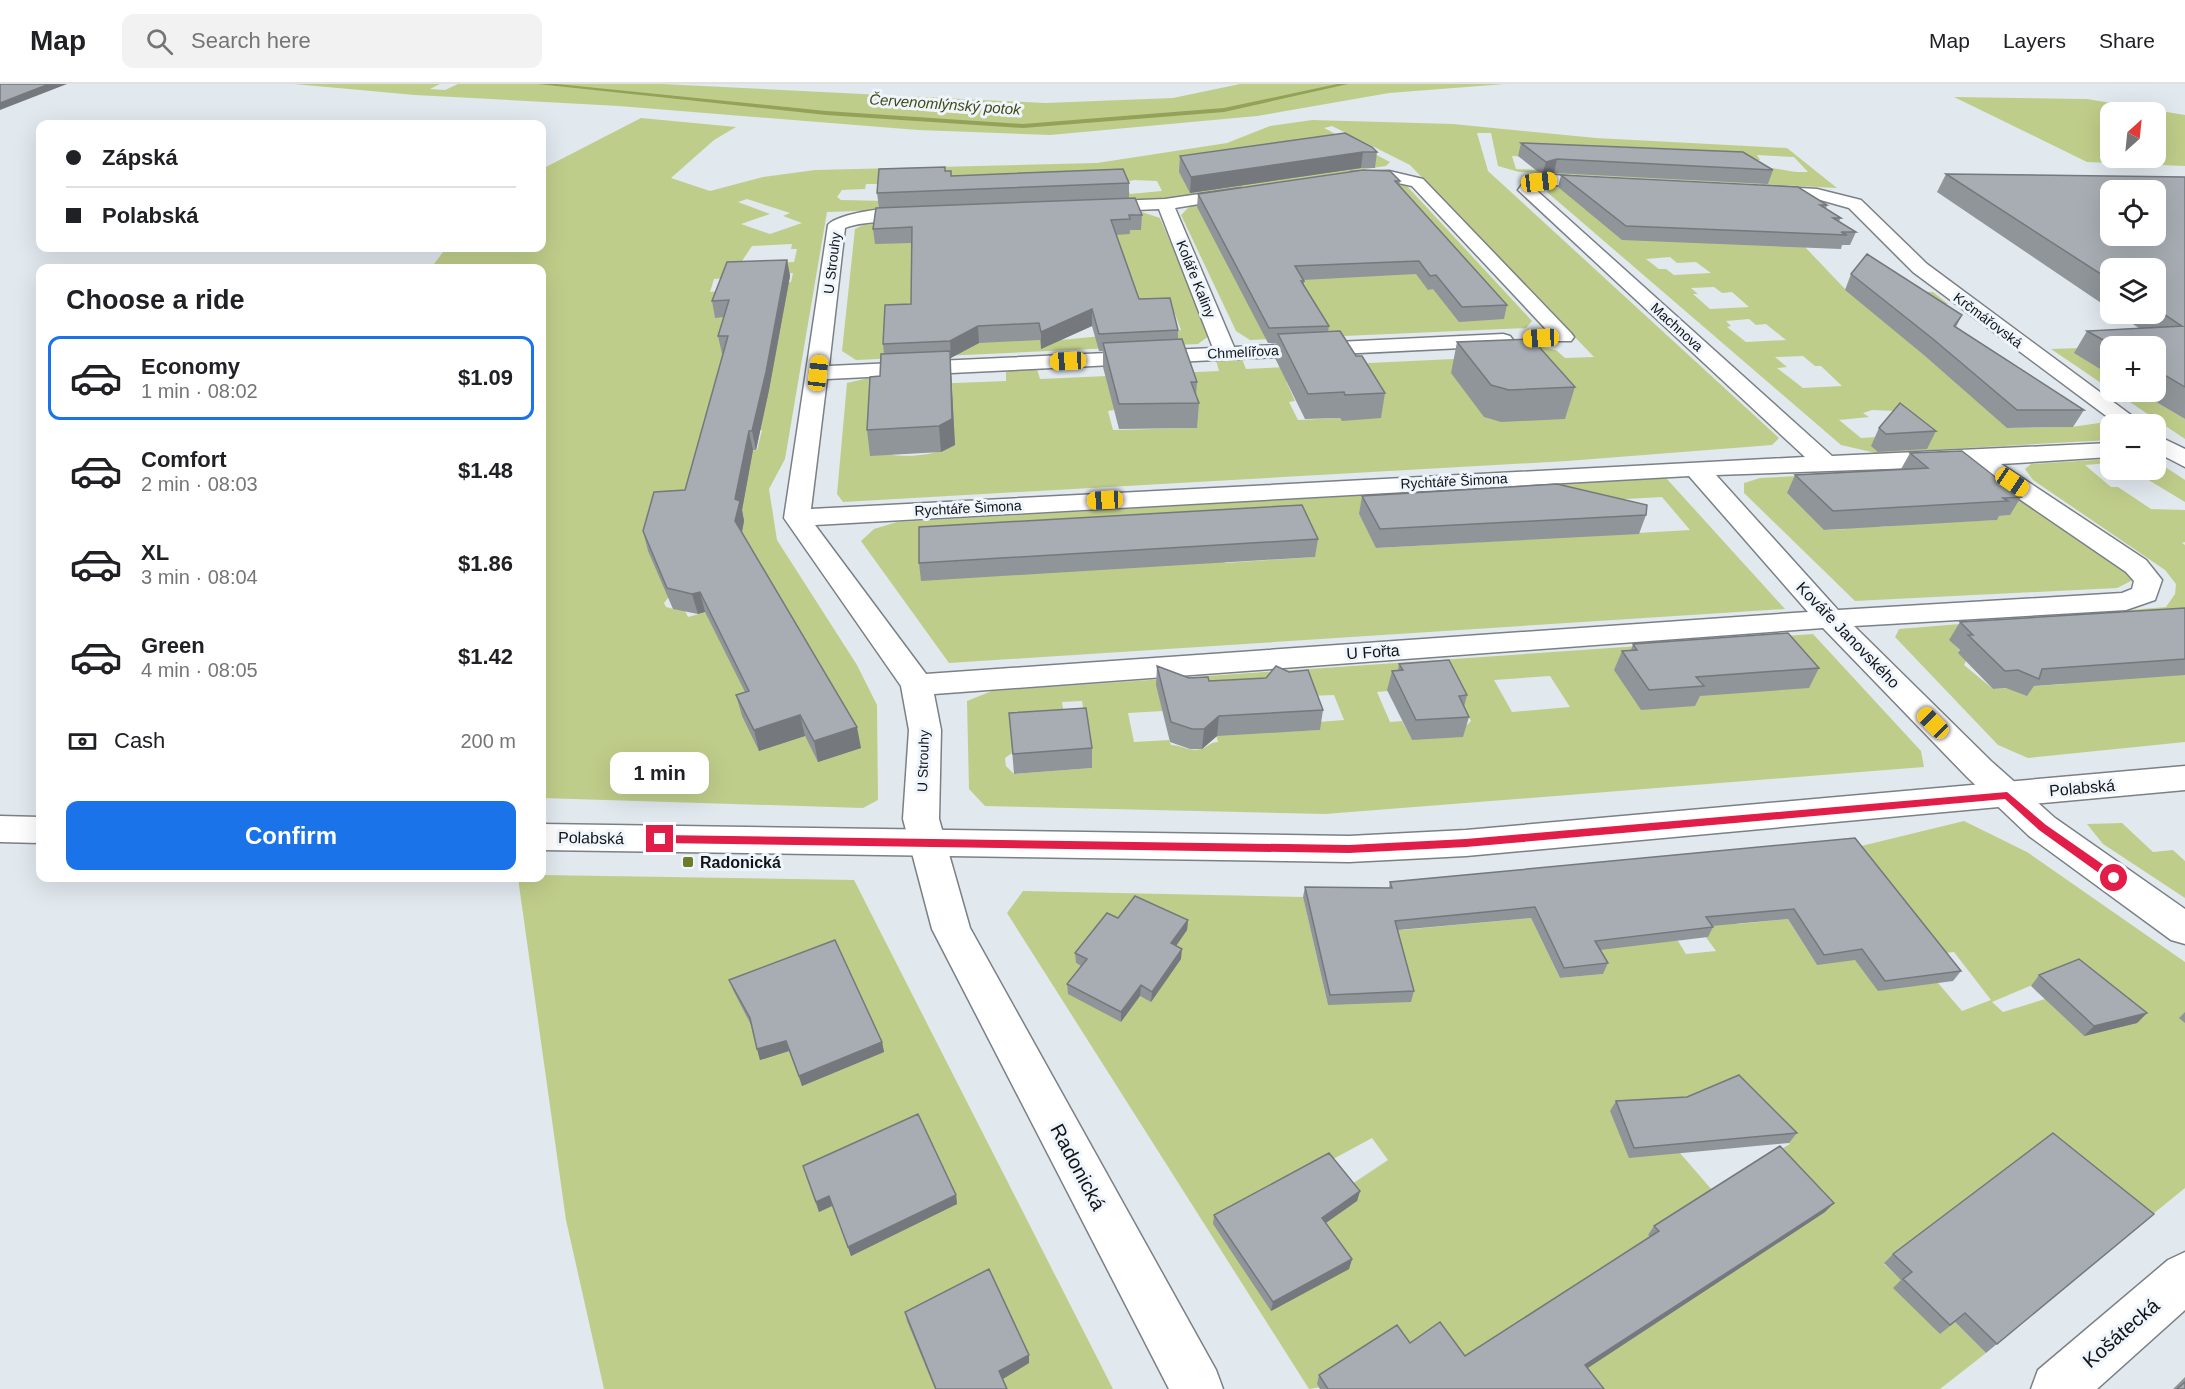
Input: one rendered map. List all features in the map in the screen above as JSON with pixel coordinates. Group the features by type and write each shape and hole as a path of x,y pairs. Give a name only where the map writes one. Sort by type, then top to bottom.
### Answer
{"street":[{"name":"Chmelířova","path":"818,373 1563,337 1417,182 1374,175 1338,179"},
{"name":"Machnova","path":"1625,184 1554,180 1530,185 1526,190 1827,464"},
{"name":"Krčmářovská","path":"1745,190 1817,194 1855,204 1920,268 2117,414"},
{"path":"1072,208 1165,204 1257,191"},
{"name":"Koláře Kaliny","path":"1165,204 1226,353"},
{"name":"U Strouhy","path":"928,843 921,819 925,730 916,685 797,518 837,225 864,216 934,213"},
{"path":"2166,450 2185,460"},
{"name":"Rychtáře Šimona","path":"797,518 1696,468 1976,458 2100,451"},
{"path":"1830,618 2126,601 2145,594 2148,580 2136,566 1976,458"},
{"name":"Kováře Janovského","path":"1696,468 1830,618 2007,795 2042,827 2185,929"},
{"name":"U Fořta","path":"916,685 1830,618"},
{"name":"Polabská","path":"546,837 1349,849 1466,843 2185,778"},
{"path":"0,829 36,830"},
{"name":"Radonická","path":"928,843 951,929 1197,1389"},
{"name":"Košátecká","path":"2057,1389 2185,1277"}],"green space":[{"path":"294,84 440,84 430,89 445,90 458,84 662,84 1045,103 1173,98 1240,84 1505,84 1389,93 1257,116 1050,135 918,130 619,106 415,95"},
{"path":"1954,97 2087,99 2105,102 2100,102 2100,163 2087,162"},
{"path":"2166,112 2185,115 2185,166 2166,165"},
{"path":"641,118 736,127 714,140 671,178 710,191 763,177 815,170 1097,163 1227,143 1270,126 1312,120 1453,124 1596,138 1787,148 1837,188 1519,172 1498,166 1491,133 1477,133 1488,171 1779,438 1772,445 1567,461 843,502 837,494 847,383 877,376 878,386 1006,381 1006,370 1037,369 1040,379 1219,371 1216,360 1242,359 1246,369 1538,355 1530,345 1556,350 1565,358 1594,357 1410,165 1332,126 1324,128 1390,162 1386,166 1162,200 827,212 785,459 769,489 777,540 857,665 877,705 878,800 863,808 546,798 546,264 434,264 443,252 546,252 546,167","holes":["1757,155 1794,157 1808,172 1759,167 1753,160 1760,160","1512,156 1534,157 1558,171 1516,169","1134,180 1157,181 1162,191 1130,194 1126,182","866,184 888,184 887,201 841,200 837,197 842,190 865,189","747,199 790,213 783,216 802,223 770,234 741,224 770,214 738,202","792,244 791,249 797,249 794,262 747,264 742,261 752,246","793,273 791,282 710,292 714,279","1333,379 1342,421 1340,418 1298,420 1289,402 1295,401 1286,381","952,398 955,445 936,452 913,456 871,449","1114,410 1197,428 1113,430 1108,411","742,430 762,430 757,450 705,453","742,506 740,519 660,511","770,594 688,617 683,607 674,609 666,607 664,603 668,598","826,689 819,762 805,736 759,751"]},
{"path":"1370,179 1395,181 1406,185 1532,321 1526,328 1250,340 1236,331 1181,215 1190,206"},
{"path":"1560,186 1764,204 1846,290 1933,292 1948,304 1863,304 2012,428 2071,427 2100,423 2100,441 1876,453 1841,445 1547,192 1548,187","holes":["1670,257 1677,263 1696,262 1711,273 1674,275 1666,269 1659,269 1646,259","1714,287 1722,293 1732,292 1749,307 1710,309 1693,294 1698,294 1691,288","1749,319 1756,325 1766,324 1786,340 1746,342 1727,327 1731,326 1726,321","1803,356 1815,366 1821,366 1842,386 1803,388 1777,368 1787,367 1775,357","1872,410 1895,411 1892,436 1861,438 1839,420 1869,417 1863,413"]},
{"path":"1139,211 1160,218 1210,335 1198,344 856,360 842,351 855,229 869,222","holes":["1175,314 1181,330 1169,331 1150,315","1098,319 1102,336 1061,340"]},
{"path":"2100,347 2100,382 2051,349"},
{"path":"2130,402 2156,402 2185,419 2185,439 2166,426 2166,414 2148,414"},
{"path":"2100,460 2100,464 2085,465 2111,487 2118,487 2151,509 2185,510 2185,542 2182,543 2185,545 2185,742 2028,758 1998,745 1895,637 1899,629 2166,607 2175,594 2176,584 2165,570 2033,480 2025,469 2031,464","holes":["1950,640 2065,684 1993,689 1964,665 1966,661 1962,653"]},
{"path":"1964,468 1990,475 2122,566 2133,580 2117,588 1855,601 1744,493 1744,483 1760,478","holes":["1788,494 2010,515 1993,516 1996,520 1956,522 1952,519 1881,527 1877,523 1843,526 1846,529 1825,530"]},
{"path":"2166,468 2185,480 2185,502 2149,480 2166,480"},
{"path":"1666,478 1785,609 949,663 861,541 874,529 897,522","holes":["1662,497 1690,530 1377,548 1359,514","1214,528 1315,557 1225,563"]},
{"path":"1813,634 1921,751 1924,767 1325,814 985,806 969,789 967,701 992,691","holes":["1550,676 1570,707 1512,712 1494,680","1398,690 1464,707 1471,721 1467,725 1412,740 1402,721 1390,722 1377,692","1334,695 1344,720 1318,722 1320,730 1280,732 1308,696","1206,697 1218,742 1197,750 1171,745 1169,740 1134,742 1128,713 1163,711","1082,701 1092,768 1014,774 1006,766 1005,758 1012,753 1066,729 1062,702"]},
{"path":"1964,821 2027,852 2185,962 2185,1188 2142,1223 1884,1264 1903,1281 1939,1333 1955,1322 1986,1353 1940,1389 1591,1389 1579,1373 1644,1331 1600,1275 1460,1365 1309,1389 1007,913 1023,891 1303,897 1328,1005 1327,898 1402,930 1531,918 1560,978 1603,974 1547,877 1678,941 1686,954 1716,951 1655,867 1738,924 1788,919 1817,965 1849,849","holes":["1954,952 1991,1000 1962,1011 1938,983 1859,963","1181,959 1151,1001 1140,996 1121,1022 1087,969 1076,963","2070,969 2084,1036 2045,999 2003,1012 1992,1002","1732,1085 1790,1144 1712,1190 1680,1153","1372,1138 1388,1160 1346,1188 1357,1201 1320,1227 1213,1224"]},
{"path":"2122,823 2153,852 2173,850 2185,861 2185,898 2103,844 2087,824"},
{"path":"546,875 854,880 1113,1389 604,1389 566,1220 519,882 546,882","holes":["753,1028 884,1052 789,1051 761,1059","920,1124 851,1256 832,1206 819,1212"]}],"building":[{"path":"0,84 49,84 0,103"},
{"path":"1345,133 1377,152 1363,152 1191,177 1180,156"},
{"path":"1521,143 1743,152 1773,170 1557,159 1546,162"},
{"path":"945,167 945,171 951,171 951,176 1123,169 1129,183 877,193 879,169"},
{"path":"1363,170 1390,171 1400,181 1395,181 1507,305 1462,307 1436,275 1430,276 1419,261 1295,266 1304,281 1301,281 1329,326 1269,328 1198,194"},
{"path":"1946,174 2185,177 2185,387 2166,376 2166,336 2100,336 2100,338 2087,331 2182,326 2166,316 2166,258 2100,258 2100,274"},
{"path":"1561,175 1798,187 1827,205 1820,205 1841,218 1833,218 1856,232 1841,232 1847,235 1626,226"},
{"path":"1135,198 1142,215 1129,215 1130,219 1111,220 1139,299 1170,298 1178,330 1099,334 1092,309 1041,332 1039,323 978,326 950,341 883,344 885,305 911,304 912,227 873,229 876,208"},
{"path":"1867,254 1962,315 1954,326 2084,410 2017,410 1851,274"},
{"path":"787,260 766,372 752,431 749,431 735,499 740,501 735,521 857,727 814,741 800,715 754,730 736,695 749,691 700,592 692,594 667,588 643,531 654,492 685,490 728,336 718,336 729,300 712,301 727,262"},
{"path":"1340,331 1356,356 1362,356 1385,393 1308,394 1278,334"},
{"path":"1182,339 1197,382 1191,382 1199,403 1119,404 1103,343"},
{"path":"1532,339 1575,387 1509,390 1491,385 1457,342"},
{"path":"950,351 952,419 939,426 867,430 870,377 880,376 881,354"},
{"path":"1900,403 1936,431 1886,434 1879,428"},
{"path":"1962,451 2021,497 2003,498 2008,501 1833,511 1795,475 1928,468 1910,453"},
{"path":"1557,484 1647,505 1646,515 1380,529 1362,496"},
{"path":"1302,505 1318,539 919,563 919,527"},
{"path":"2185,608 2185,659 2042,669 2039,679 2018,670 2005,671 1968,635 1973,635 1960,622"},
{"path":"1788,633 1819,668 1696,677 1704,686 1649,690 1622,651 1637,650 1633,644"},
{"path":"1449,660 1467,695 1459,696 1469,717 1416,720 1392,671 1403,670 1399,664"},
{"path":"1157,666 1189,678 1208,677 1209,681 1266,678 1276,666 1289,672 1308,670 1323,710 1219,716 1204,729 1192,729 1171,722"},
{"path":"1086,708 1092,748 1013,754 1009,713"},
{"path":"1855,838 1961,971 1885,981 1862,949 1824,955 1794,909 1706,917 1713,927 1595,941 1608,963 1564,968 1535,907 1395,921 1414,991 1330,995 1305,887 1392,888 1390,882"},
{"path":"1135,896 1188,920 1171,943 1182,949 1152,992 1141,985 1121,1012 1067,984 1087,959 1075,953 1107,913 1118,918"},
{"path":"835,940 882,1042 799,1076 786,1041 757,1049 750,1018 729,980"},
{"path":"2079,959 2147,1013 2094,1026 2039,975"},
{"path":"1739,1075 1797,1133 1634,1148 1616,1101 1687,1097"},
{"path":"918,1114 956,1195 848,1247 829,1196 816,1202 803,1166"},
{"path":"2053,1133 2154,1214 1997,1344 1965,1313 1950,1325 1903,1279 1912,1272 1893,1254"},
{"path":"1780,1146 1834,1203 1585,1365 1604,1389 1328,1389 1319,1375 1397,1325 1410,1343 1440,1322 1465,1356 1659,1231 1654,1226"},
{"path":"1329,1153 1360,1191 1322,1218 1352,1259 1273,1302 1214,1215"},
{"path":"989,1269 1029,1355 999,1371 1007,1389 936,1389 905,1312"},
{"path":"2185,1382 2185,1389 2177,1389"}],"waterway":[{"name":"Červenomlýnský potok","path":"541,84 826,113 1023,126 1224,110 1345,84"}],"place":[{"name":"Radonická","path":"688,862"}],"route":[{"path":"660,839 1206,849 1349,849 1466,843 2007,795 2042,827 2114,878"}]}
